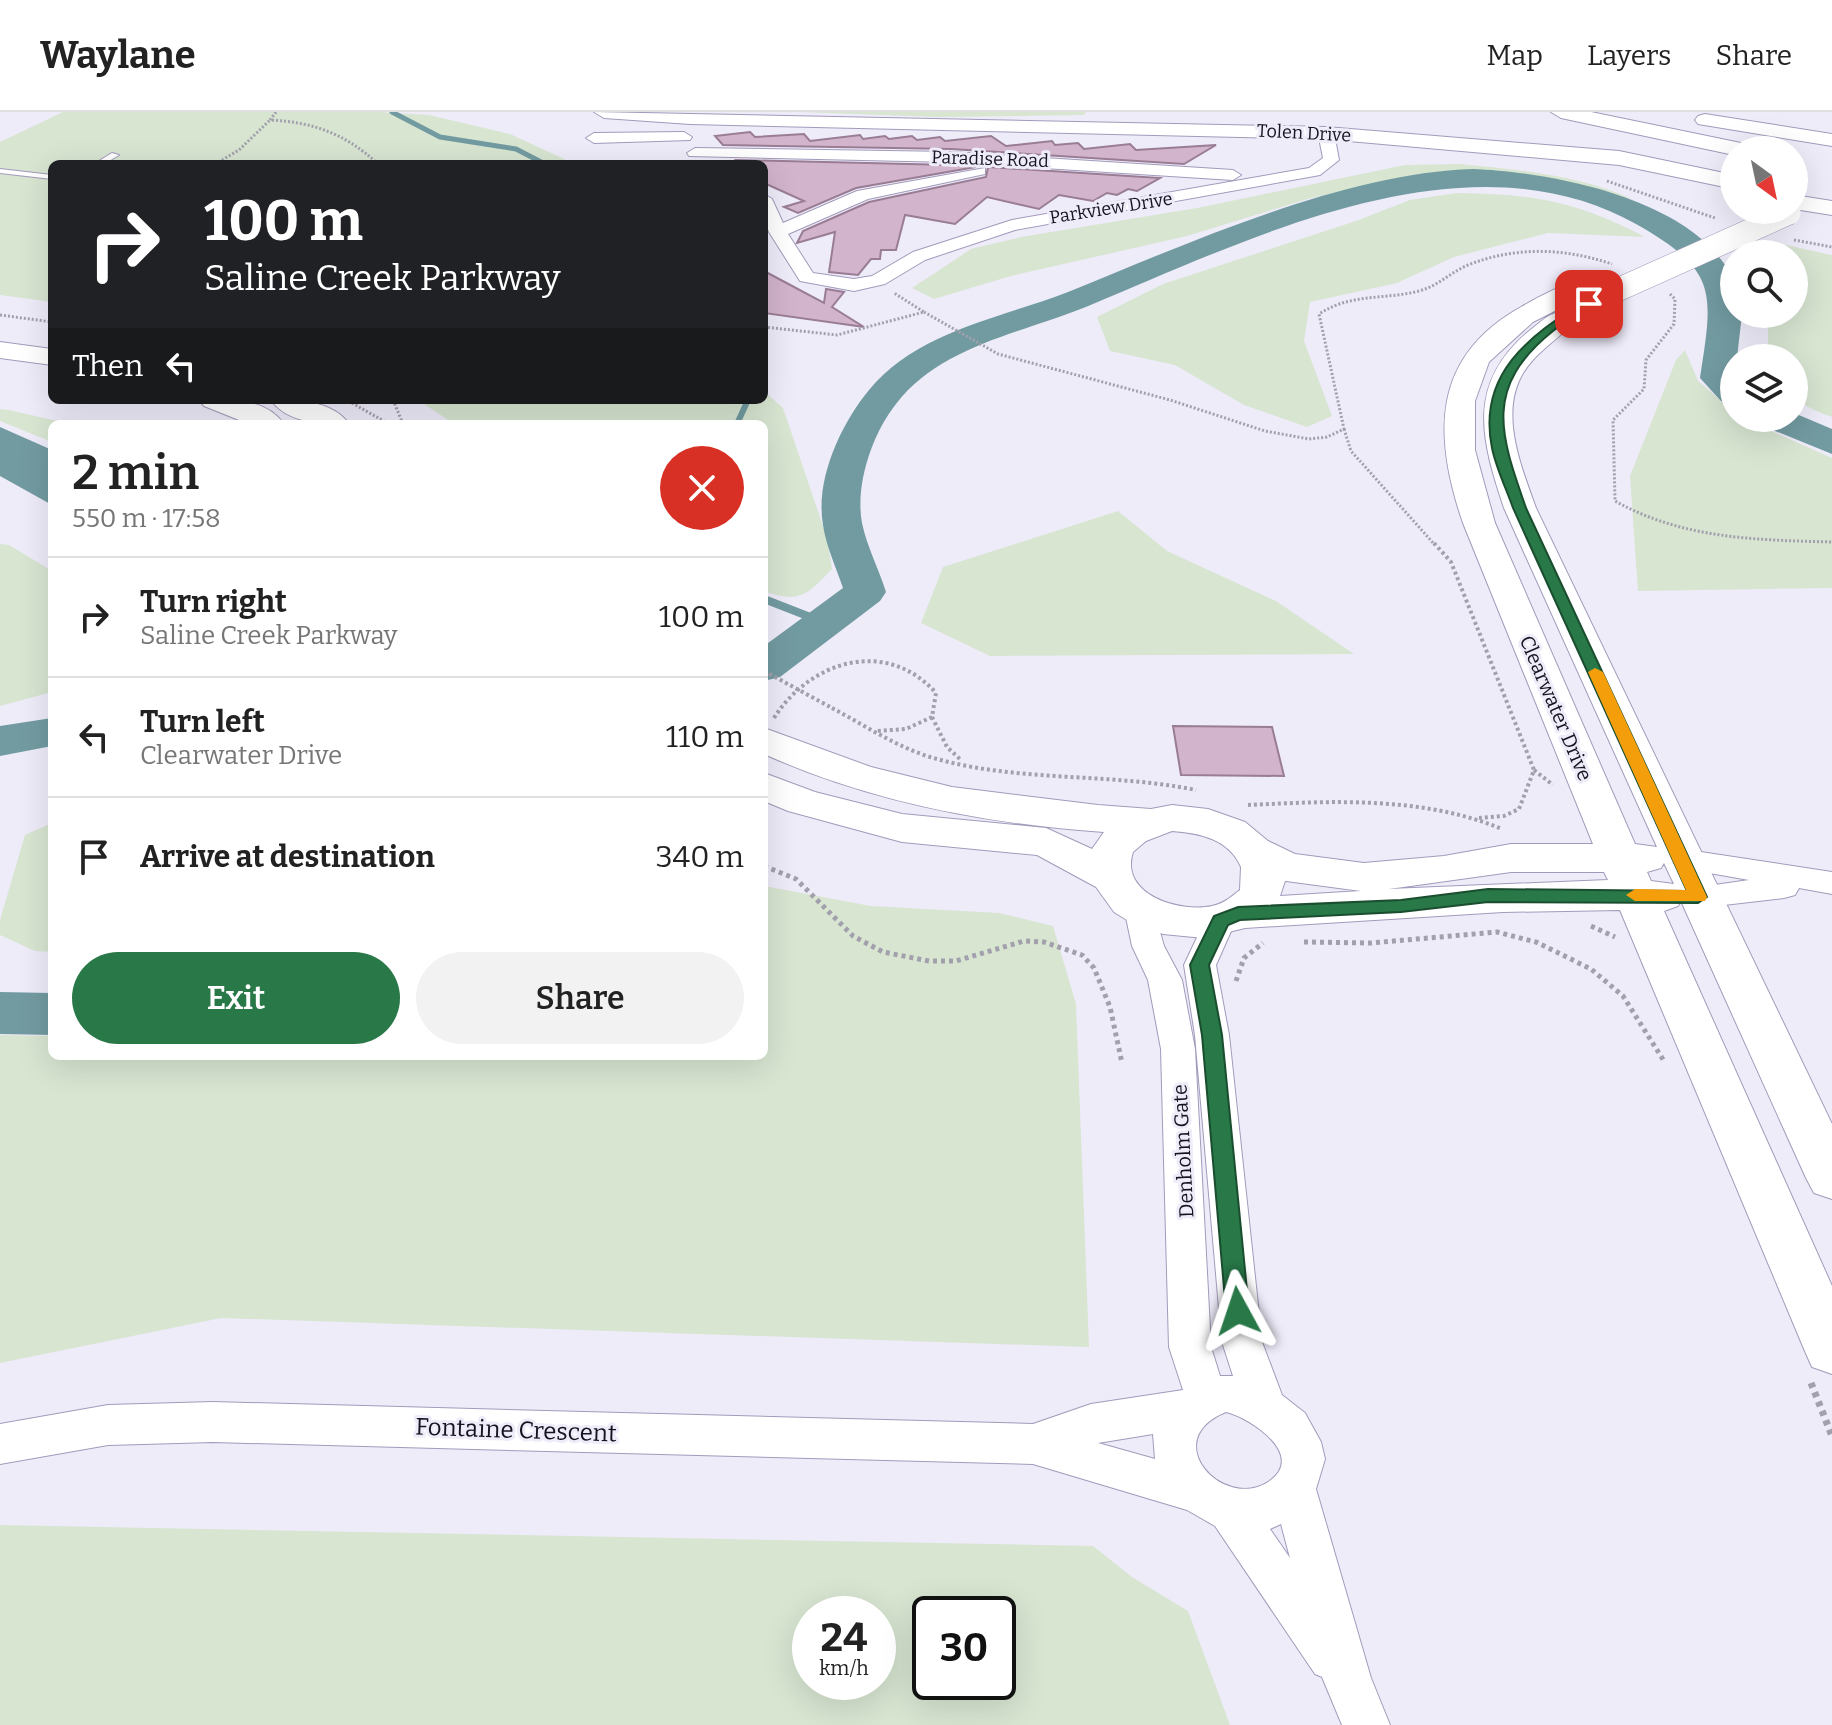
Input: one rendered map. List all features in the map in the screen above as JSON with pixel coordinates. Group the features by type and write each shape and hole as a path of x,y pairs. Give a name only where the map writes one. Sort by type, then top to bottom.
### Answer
{"main road":[{"name":"Tolen Drive","path":"604,112 687,128 1326,133 1508,145 1619,158 1720,181"},
{"path":"1561,112 1720,146"},
{"path":"1655,112 1832,140"},
{"path":"1750,112 1832,124"},
{"path":"1808,182 1832,185"},
{"name":"Clearwater Drive","path":"1814,208 1600,282 1509,368 1497,403 1498,448 1520,508 1832,1178"},
{"name":"Clearwater Drive","path":"1731,224 1515,321 1490,340 1472,363 1460,399 1457,437 1470,501 1627,876 1820,1363"},
{"path":"0,330 48,336"},
{"path":"0,350 48,356"},
{"path":"226,404 263,420"},
{"path":"294,404 326,420"},
{"path":"768,734 817,763 936,799 1046,816 1148,822 1172,818 1209,823 1241,838 1256,852 1286,867 1364,877 1444,870 1511,858 1627,876 1690,878"},
{"path":"768,788 802,802 902,828 1046,842 1111,877"},
{"path":"1148,822 1129,831 1115,844 1109,859 1111,877 1122,894 1140,908 1190,922 1401,906 1627,876"},
{"path":"1229,917 1255,901 1264,886 1264,869 1256,852"}],"street":[{"path":"594,138 687,128 695,153 712,160"},
{"name":"Parkview Drive","path":"873,281 919,256 976,234 1314,172 1329,165 1326,133"},
{"name":"Paradise Road","path":"695,153 1050,161 1284,178"},
{"path":"951,157 964,173"},
{"path":"778,232 863,195 964,173 1050,161"},
{"path":"1187,172 1212,191"},
{"path":"768,208 778,232 807,277 854,285 873,281"},
{"path":"1690,878 1825,883"},
{"path":"1690,878 1825,883"},
{"name":"Denholm Gate","path":"1140,908 1148,946 1165,980 1178,1049 1190,1347 1196,1403"},
{"name":"Denholm Gate","path":"1229,917 1206,946 1200,965 1201,981 1212,1035 1242,1342 1264,1403"},
{"path":"1212,1501 1267,1509 1283,1501 1294,1489 1300,1471 1300,1451 1287,1424 1264,1403 1245,1395 1196,1403 1173,1440 1174,1458 1212,1501 1347,1679"},
{"name":"Fontaine Crescent","path":"1033,1444 1091,1424 1196,1403"},
{"name":"Fontaine Crescent","path":"0,1444 108,1425 213,1422 1033,1444 1212,1501"},
{"path":"1294,1489 1347,1679 1366,1725"}],"lane":[{"path":"106,160 115,155"},
{"path":"0,171 48,177"}],"path":[{"path":"222,160 239,150 276,112"},
{"path":"270,120 318,127 353,139 374,160"},
{"path":"1605,180 1719,219"},
{"path":"1782,237 1832,247"},
{"path":"1243,804 1357,800 1475,818 1511,817 1528,798 1534,770 1451,562 1351,451 1319,314 1329,307 1364,295 1419,291 1468,265 1536,249 1573,251 1600,282"},
{"path":"873,281 998,354 1291,437 1327,437 1344,429"},
{"path":"1666,289 1675,299 1674,324 1646,360 1644,389 1613,421 1610,433 1615,501 1627,508 1723,539 1832,542"},
{"path":"768,327 837,335 924,312"},
{"path":"0,315 48,321"},
{"path":"353,404 382,420"},
{"path":"768,729 784,701 828,668 867,663 894,665 927,679 936,693 932,717 947,747 966,764"},
{"path":"768,673 907,749 1031,776 1162,783 1207,794"},
{"path":"875,731 906,729 932,717"},
{"path":"1475,818 1514,834"},
{"path":"768,868 809,889 853,936 883,952 929,961 956,961 1024,941 1044,942 1082,955 1094,968 1110,1007 1122,1063"},
{"path":"1579,924 1611,934 1624,945"},
{"path":"1294,941 1371,943 1497,932 1511,928"},
{"path":"1497,932 1536,942 1591,969 1623,996 1634,1010 1672,1074"},
{"path":"1236,984 1237,968 1244,956 1253,948 1274,941"},
{"path":"1634,1010 1636,1001"},
{"path":"1820,1363 1832,1436"}],"shaded area":[{"path":"63,112 378,112 429,115 510,134 566,160 48,160 48,301 0,295 0,142"},
{"path":"801,112 1086,112 1084,115 936,117"},
{"path":"1460,164 1569,179 1632,199 1533,178 1478,172 1427,173 1311,198 1187,236 1011,276 934,299 912,288 971,249 1021,237 1197,208 1405,165"},
{"path":"1457,193 1509,195 1554,202 1597,215 1645,237 1548,233 1454,257 1397,283 1310,302 1304,341 1332,416 1307,427 1244,405 1175,365 1110,351 1097,317 1163,284 1356,221 1410,200"},
{"path":"1808,250 1832,255 1832,417 1808,407 1808,344 1768,344 1768,328 1808,328"},
{"path":"1685,350 1698,381 1720,400 1720,432 1774,432 1832,458 1832,588 1638,591 1630,476 1676,360"},
{"path":"768,395 783,408 827,538 832,569 802,595 786,597 768,592 768,420 448,420 424,404 768,404"},
{"path":"0,409 53,420 48,420 48,440 0,421"},
{"path":"0,427 48,448 48,503 0,476"},
{"path":"1118,511 1167,551 1276,601 1354,654 990,656 921,623 943,567"},
{"path":"0,544 9,545 48,569 48,693 0,706"},
{"path":"48,825 48,952 35,951 0,935 0,920 25,835"},
{"path":"768,887 871,906 999,913 1053,926 1076,1004 1089,1347 221,1318 0,1363 0,1035 48,1036 48,1060 768,1060"},
{"path":"0,1525 1093,1546 1132,1577 1188,1611 1230,1725 0,1725"}],"building":[{"path":"750,132 755,137 804,134 810,141 860,135 863,139 912,136 917,140 940,137 945,141 991,136 1006,146 1052,141 1055,145 1078,143 1084,149 1130,144 1136,150 1216,145 1184,164 951,149 723,145 715,136"},
{"path":"768,161 976,167 856,188 798,213 784,207 804,201 768,185"},
{"path":"988,167 1160,178 1137,191 1128,189 1117,195 1107,193 1093,201 1059,195 1039,209 987,197 955,224 905,215 896,250 881,250 880,259 871,259 858,275 829,272 835,232 797,243 803,231 869,202 986,177"},
{"path":"768,273 824,303 826,289 844,292 832,307 864,327 768,314"},
{"path":"1173,726 1272,727 1284,776 1181,775"}],"waterway":[{"path":"392,112 440,137 516,149 537,160"},
{"path":"768,664 865,592 842,522 843,488 861,431 891,387 911,370 955,344 1275,223 1390,188 1446,178 1530,181 1585,193 1635,212 1677,238 1705,262 1723,290 1726,314 1722,344"},
{"path":"1720,359 1717,378 1720,381"},
{"path":"739,420 746,404"},
{"path":"1807,432 1832,443"},
{"path":"768,601 823,622"},
{"path":"0,741 48,733"},
{"path":"0,1013 48,1014"}],"slow traffic":[{"path":"1595,672 1698,897 1635,895"}],"route":[{"path":"1238,1311 1212,1035 1200,965 1220,920 1238,913 1401,906 1488,895 1698,897 1520,508 1498,448 1497,403 1509,368 1549,328 1589,304"}]}
